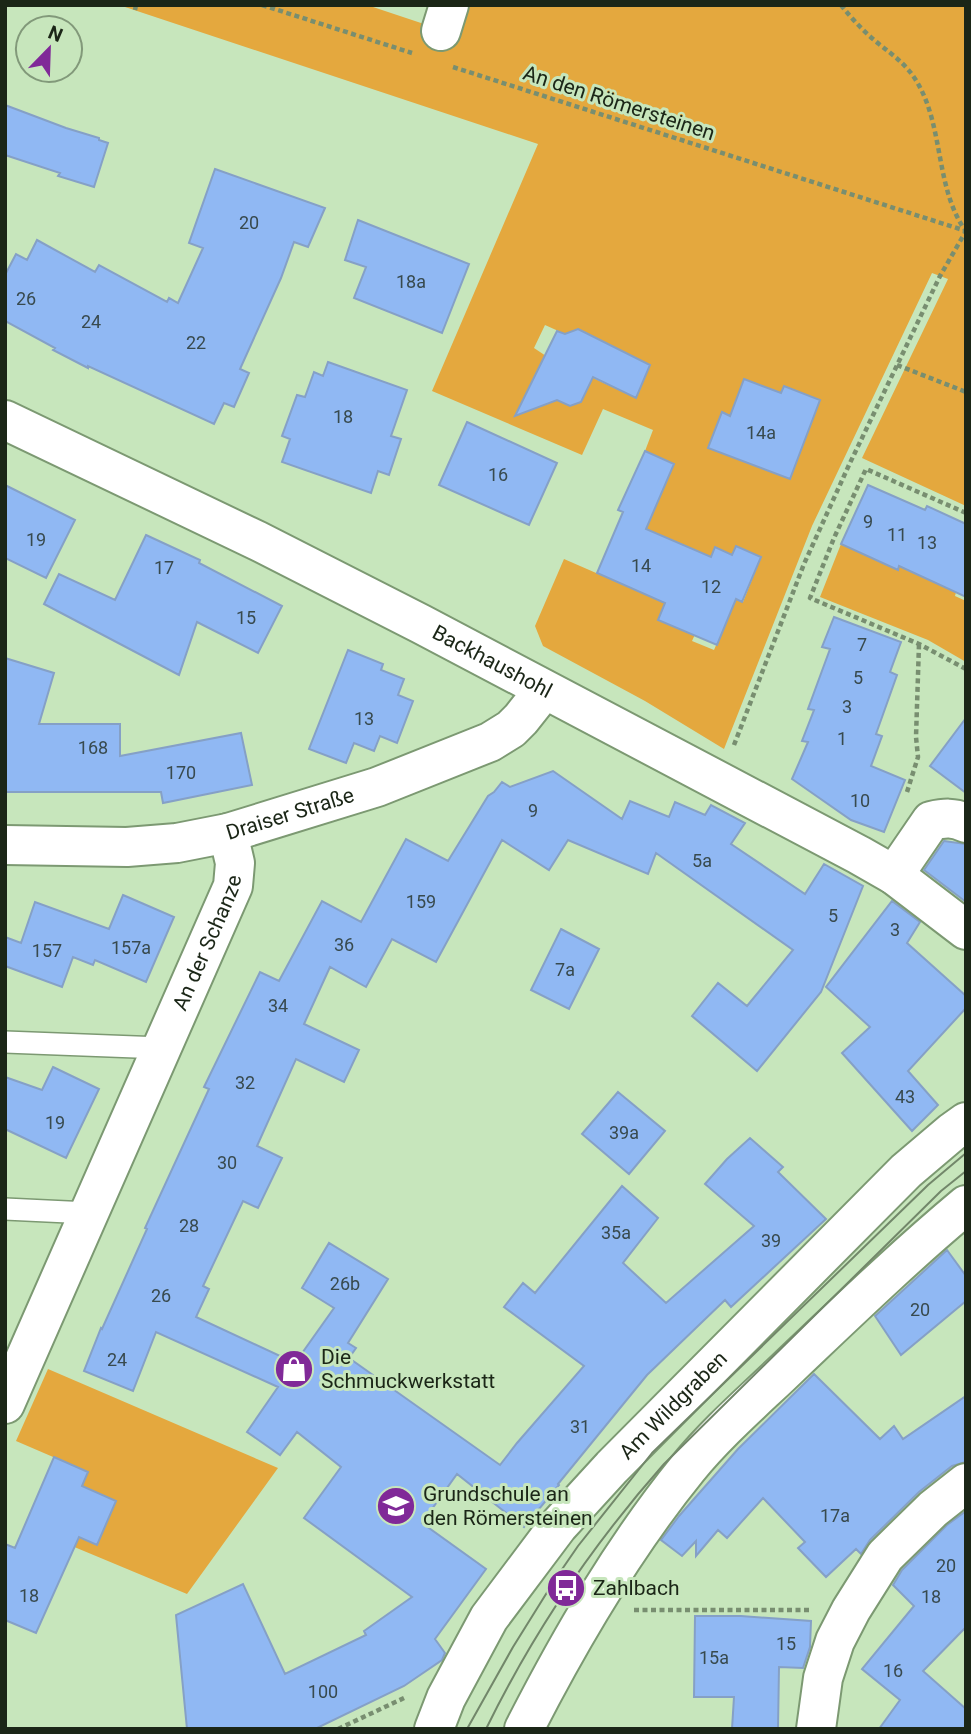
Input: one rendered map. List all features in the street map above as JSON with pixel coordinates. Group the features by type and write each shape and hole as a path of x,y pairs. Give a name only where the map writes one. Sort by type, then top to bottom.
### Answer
{"street":[{"name":"Backhaushohl","path":"5,420 258,541 421,624 859,855 894,875 966,930"},
{"name":"Draiser Straße","path":"5,845 127,846 177,843 228,833 377,787 490,742 511,729 544,690"},
{"path":"894,875 931,821 945,818 966,823"},
{"name":"An der Schanze","path":"5,1404 233,886 234,863 228,833"},
{"name":"Am Wildgraben","path":"434,1729 446,1698 489,1618 558,1526 612,1467 906,1171 966,1122"},
{"path":"524,1729 615,1568 689,1467 721,1432 825,1333 932,1233 966,1205"},
{"path":"816,1729 823,1678 835,1640 851,1610 885,1556 933,1509 966,1483"}],"lane":[{"path":"5,1042 162,1048"},
{"path":"5,1209 89,1213"}],"path":[{"name":"An den Römersteinen","path":"262,5 439,39 966,231"},
{"path":"719,782 804,564 940,276 966,231 950,204 938,140 918,83 902,61 877,43 842,5"},
{"path":"897,365 966,392"},
{"path":"966,513 866,469 810,598 919,644 966,669"},
{"path":"913,773 918,757 916,737 919,644"},
{"path":"632,1610 851,1610"}],"shaded area":[{"path":"119,5 367,5 460,36 469,5 966,5 966,506 862,458 948,279 932,273 812,526 724,749 645,701 543,646 535,626 564,559 665,603 658,620 681,630 697,630 692,641 714,650 736,599 743,602 761,557 736,547 732,555 715,548 709,562 688,547 646,529 674,464 645,451 653,430 603,409 582,455 432,391 538,144","holes":["545,325 565,334 579,329 601,340 600,343 650,365 636,398 534,348"]},
{"path":"841,544 898,569 900,566 956,592 955,596 966,601 966,662 928,640 820,597"},
{"path":"48,1369 278,1468 187,1594 24,1526 29,1515 97,1545 116,1502 82,1486 88,1472 16,1441"}],"building":[{"path":"5,105 108,143 94,187 5,155"},
{"path":"215,169 325,208 308,247 294,242 281,278 240,369 249,373 234,407 224,403 214,424 88,368 5,321 5,275 16,254 27,260 37,240 95,272 99,265 167,302 169,298 178,303 203,248 189,243"},
{"path":"358,220 469,264 442,333 354,298 366,267 345,260"},
{"path":"578,329 650,365 636,398 593,377 581,402 570,406 557,400 515,416 557,331 565,334"},
{"path":"328,362 407,390 391,436 401,439 389,475 378,471 371,493 282,462 290,439 282,436 297,395 305,397 314,372 323,376"},
{"path":"744,379 781,393 784,386 820,400 790,479 708,448 722,412 730,416"},
{"path":"467,422 557,463 529,525 439,485"},
{"path":"645,451 674,464 646,529 711,557 715,547 732,555 736,546 761,557 742,602 736,599 717,645 658,620 665,603 597,573 623,512 618,510"},
{"path":"5,485 75,520 46,578 5,558"},
{"path":"868,485 925,510 927,506 966,524 966,597 899,566 898,570 841,544"},
{"path":"146,535 200,560 199,563 282,606 258,653 197,622 179,675 44,604 59,574 115,600"},
{"path":"834,617 901,642 890,672 897,675 876,734 882,736 871,766 905,780 884,832 851,820 792,779 808,742 802,741 814,710 808,709 830,649 822,647"},
{"path":"348,650 383,664 381,670 404,679 398,695 413,701 397,743 380,736 374,751 354,743 346,763 309,749"},
{"path":"5,658 54,673 39,724 120,724 120,756 241,733 252,785 163,803 161,792 5,792"},
{"path":"966,718 966,793 930,766"},
{"path":"553,771 622,819 630,801 669,817 675,802 705,815 711,805 745,823 731,844 805,894 824,864 863,886 821,992 757,1071 692,1016 718,983 747,1006 793,950 656,853 648,874 568,840 549,870 502,840 436,962 392,939 366,987 330,967 304,1024 359,1050 344,1082 296,1059 257,1146 282,1158 258,1208 243,1201 203,1286 209,1289 196,1317 295,1363 334,1308 302,1288 329,1243 388,1279 348,1343 356,1348 349,1358 500,1465 584,1366 504,1307 523,1283 535,1293 622,1186 658,1218 623,1263 666,1303 754,1226 705,1184 750,1138 783,1167 778,1172 826,1219 731,1307 725,1300 647,1375 524,1527 457,1474 422,1523 486,1569 435,1639 445,1653 442,1660 404,1686 315,1729 187,1729 176,1615 243,1584 285,1674 366,1635 364,1631 412,1597 304,1518 341,1467 297,1432 280,1455 247,1432 278,1387 156,1332 133,1391 84,1371 147,1229 145,1228 209,1089 204,1087 260,972 279,981 322,901 361,922 406,839 448,861 488,796 502,782 510,787"},
{"path":"944,841 966,844 966,902 924,870"},
{"path":"123,895 174,917 146,982 95,960 93,965 73,957 62,987 5,966 5,937 21,943 35,902 109,929"},
{"path":"892,901 920,922 907,943 966,996 966,1008 908,1071 938,1105 912,1131 842,1053 870,1027 826,987"},
{"path":"561,929 599,949 569,1009 531,990"},
{"path":"53,1067 99,1089 66,1158 5,1129 5,1077 42,1090"},
{"path":"618,1092 665,1131 629,1174 582,1134"},
{"path":"947,1250 966,1276 966,1301 901,1355 875,1316"},
{"path":"814,1374 880,1439 894,1426 903,1439 966,1396 966,1462 952,1466 919,1492 870,1540 861,1554 856,1549 826,1577 798,1548 805,1542 763,1498 727,1538 718,1530 696,1556 696,1541 682,1556 661,1540 738,1449"},
{"path":"54,1457 88,1472 82,1486 116,1501 97,1545 79,1537 36,1633 5,1620 5,1544 15,1548"},
{"path":"966,1511 966,1627 923,1671 966,1709 966,1729 879,1729 900,1700 862,1669 914,1606 893,1585 902,1570 947,1525"},
{"path":"695,1616 811,1621 810,1647 803,1668 779,1667 778,1729 732,1729 734,1697 694,1697"}],"tram line":[{"path":"467,1729 556,1578 652,1453 928,1185 966,1153"},
{"path":"486,1729 544,1624 589,1558 638,1494 664,1464 941,1191 966,1171"}],"place":[{"name":"Die Schmuckwerkstatt","path":"294,1369"},
{"name":"Grundschule an den Römersteinen","path":"396,1506"},
{"name":"Zahlbach","path":"566,1588"}]}
